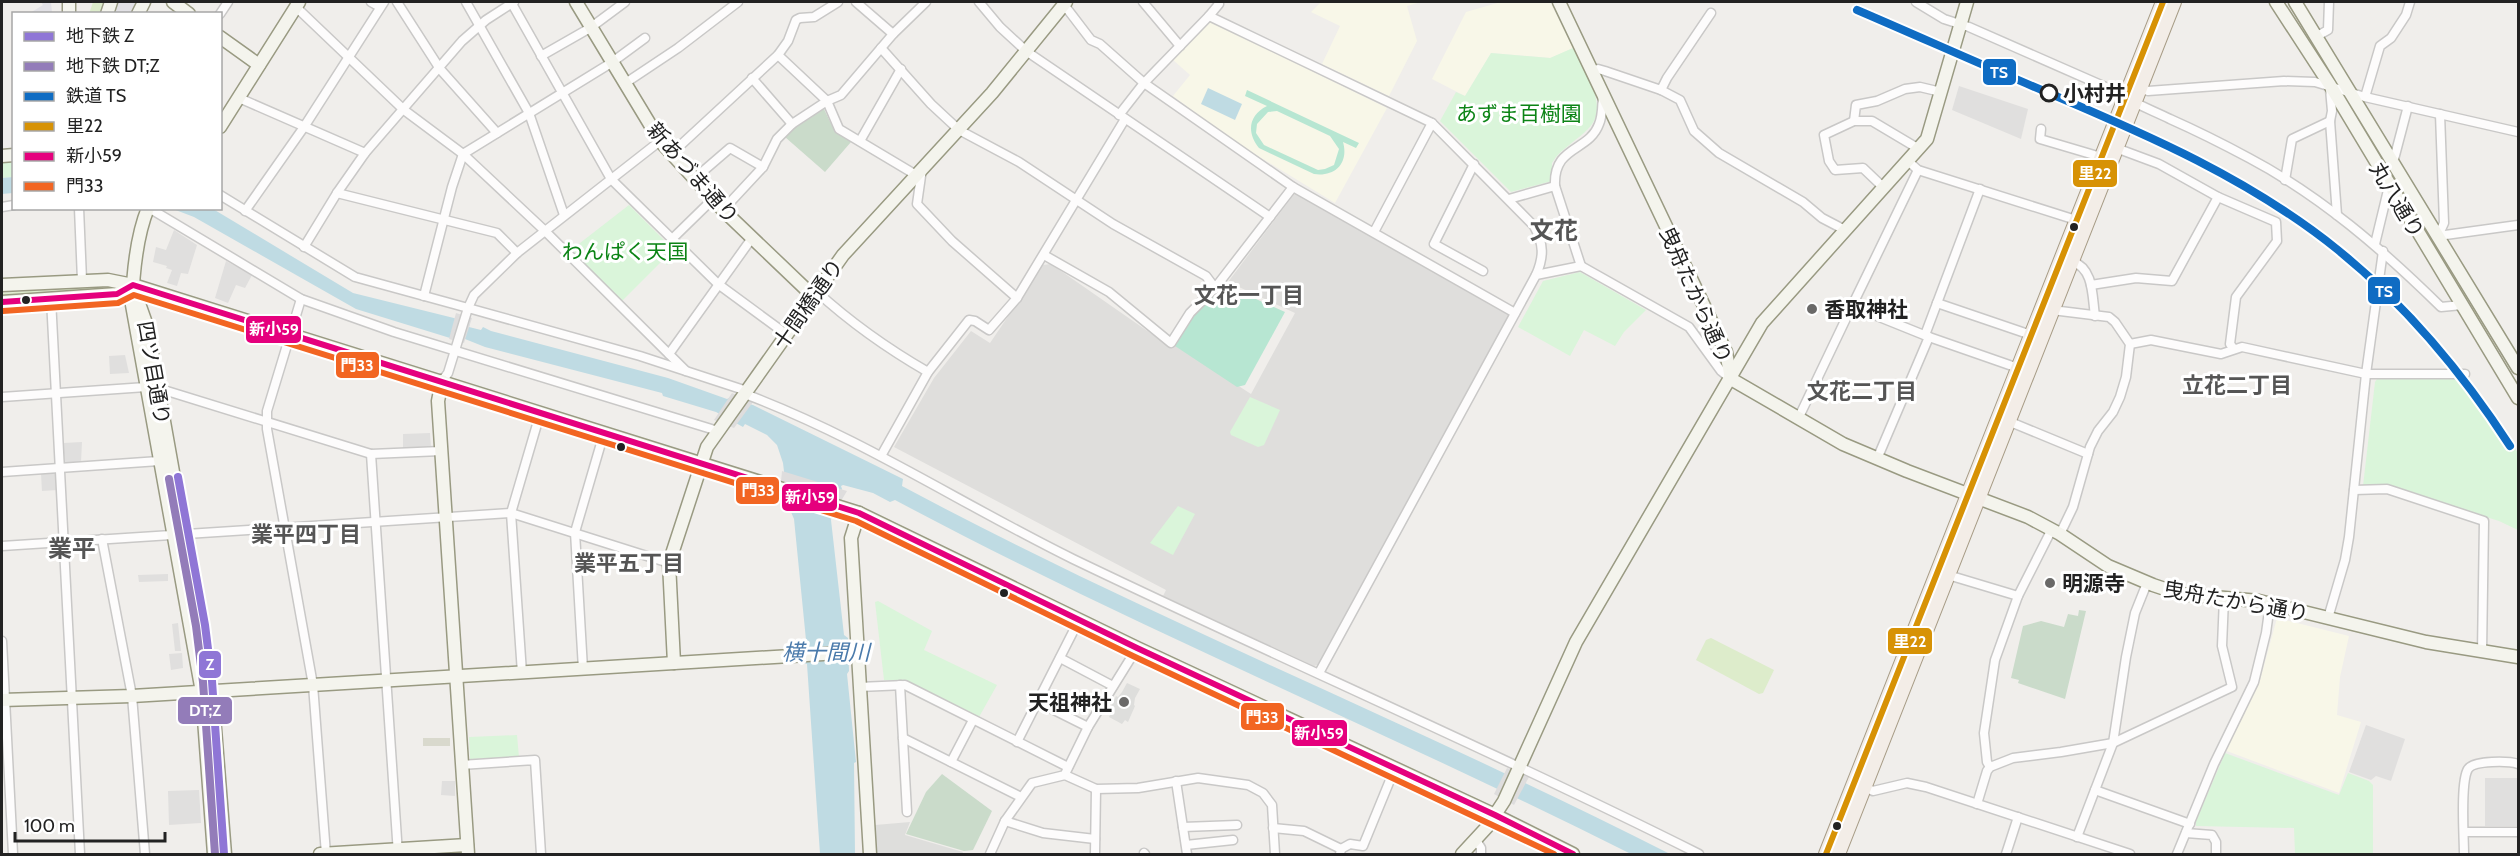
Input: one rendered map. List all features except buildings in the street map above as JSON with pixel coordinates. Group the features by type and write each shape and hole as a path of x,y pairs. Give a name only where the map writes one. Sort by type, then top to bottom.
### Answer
{"main road":[{"path":"2135,86 2163,2"},
{"path":"1838,855 1859,785 1973,495 2018,368 2076,220 2101,157 2174,2"},
{"path":"1826,855 1859,785 1948,575 1973,495 2008,421 2072,261 2116,148 2129,100"}],"street":[{"path":"173,2 186,12"},
{"path":"221,8 228,2"},
{"path":"245,211 304,127 382,4 371,2"},
{"path":"397,2 440,69 497,132"},
{"path":"466,2 529,113 564,215"},
{"path":"304,247 365,153 462,41 512,2 611,179 718,284 786,334"},
{"name":"新あづま通り","path":"576,2 660,141 723,210 814,294"},
{"path":"541,56 590,28 626,2"},
{"path":"624,84 678,48 738,2"},
{"path":"671,154 778,55 788,41 796,20 814,17 838,2"},
{"path":"856,2 893,34"},
{"path":"723,210 763,167 777,139 792,124 827,101 842,95 893,34 926,2"},
{"path":"979,2 1000,27 1026,51 1270,217"},
{"path":"1064,2 1091,40 1100,44 1144,83 1293,187 1515,313"},
{"name":"十間橋通り","path":"674,663 669,563 701,462 721,428 843,255 958,130 1026,51 1064,2"},
{"path":"1143,2 1180,46"},
{"path":"881,456 928,372 969,320 989,330 1017,298 1077,201 1122,117 1144,83 1209,16 1219,2"},
{"name":"曳舟たから通り","path":"1559,2 1726,352 1731,379 1843,444 2028,517 2056,532 2108,566 2148,583 2180,594 2270,604 2426,642 2518,657"},
{"path":"1916,2 1944,19 2048,61 2251,159 2337,215 2375,244 2441,306 2462,305"},
{"path":"1462,855 1476,840 1504,801 1576,642 1766,318 1929,136 1967,2"},
{"name":"丸八通り","path":"2276,2 2330,85 2518,398"},
{"name":"丸八通り","path":"2295,2 2518,367"},
{"path":"2317,36 2328,30 2329,2"},
{"path":"2365,97 2380,46 2391,38 2406,15 2410,2"},
{"path":"222,124 298,4 348,58 404,110 463,154 544,230 686,371"},
{"path":"1661,90 1711,13"},
{"path":"1209,16 1432,123 1534,226 1542,247 1542,259 1536,275 1319,673"},
{"path":"222,38 259,65"},
{"path":"424,297 463,154 611,63 645,38"},
{"path":"882,48 931,104 958,130 1019,162 1160,252 1206,276 1215,288"},
{"path":"778,55 827,101 839,129 919,172 917,204 952,241 1017,298"},
{"path":"860,141 901,69"},
{"path":"1593,72 1598,69 1605,71 1661,90 1680,100 1694,131 1719,153 1803,202 1822,218 1845,230"},
{"path":"752,78 792,124"},
{"path":"2135,86 2148,91 2284,81 2315,82 2365,97 2518,132"},
{"path":"2330,85 2332,111 2330,121 2337,215"},
{"path":"1854,122 1856,105 1876,101 1905,89 1920,87 1941,92"},
{"path":"1581,266 1555,186 1554,173 1558,161 1592,133 1599,124 1603,94"},
{"path":"239,98 365,153"},
{"path":"2393,163 2408,106"},
{"path":"2438,236 2444,223 2440,114"},
{"path":"1884,188 1863,168 1834,170 1829,161 1824,135 1854,122 1872,121 1919,149"},
{"path":"2285,180 2292,139 2330,121"},
{"path":"1374,232 1432,123"},
{"path":"2041,129 2040,139 2101,157"},
{"path":"320,855 467,850 438,401 442,381 447,376 474,295 544,230 660,141"},
{"path":"694,179 730,148 763,167"},
{"path":"2116,148 2159,164 2218,196 2276,222 2277,241 2235,297 2230,344 2234,349"},
{"path":"1908,161 1918,170 2076,220"},
{"path":"1474,164 1434,244 1483,271"},
{"path":"1798,419 1918,170"},
{"path":"1509,199 1555,186"},
{"path":"2375,244 2389,186"},
{"path":"1044,255 1109,292 1171,343 1190,312 1215,288 1293,187"},
{"path":"1877,459 1927,336 1980,189"},
{"path":"337,193 497,233 517,254"},
{"path":"222,196 355,278 467,311 640,356 745,394 840,434 1072,558 1319,673 1699,855"},
{"path":"2091,285 2136,279 2172,281 2218,196"},
{"path":"672,239 713,199"},
{"path":"79,210 82,280"},
{"path":"133,285 143,224 148,210"},
{"path":"152,210 301,299 394,332 457,346 721,428"},
{"path":"2438,236 2518,225"},
{"path":"669,354 752,238"},
{"path":"2328,618 2345,560 2366,374 2383,251"},
{"path":"2072,261 2083,265 2091,285 2095,316"},
{"path":"1536,275 1581,266 1689,327 1721,371 1731,379"},
{"path":"2,285 82,280 108,280 133,285 859,513 1137,648 1495,815 1574,855"},
{"path":"2,302 117,294 133,285"},
{"name":"四ツ目通り","path":"133,285 144,315 159,461 178,534"},
{"path":"814,294 896,354 928,372"},
{"path":"51,299 80,855"},
{"path":"301,299 267,411 266,422 313,685 326,854"},
{"path":"1937,303 2031,335"},
{"path":"1852,306 1927,336 2018,368"},
{"path":"1990,767 1984,733 1994,666 2019,596 2073,507 2088,454 2098,431 2113,412 2126,377 2130,344 2115,322 2109,317 2052,310"},
{"path":"2130,344 2151,340 2221,354 2242,347 2366,374 2465,374"},
{"path":"2,397 152,389 166,391 371,454 441,452"},
{"name":"四ツ目通り","path":"152,389 207,692 225,855"},
{"path":"522,673 511,513 540,414"},
{"path":"2008,421 2088,454"},
{"path":"583,669 575,532 604,433"},
{"path":"371,454 398,852"},
{"path":"2,472 159,461"},
{"path":"2354,489 2387,489 2484,521 2482,652"},
{"path":"2,546 511,513 669,563"},
{"path":"859,513 851,538 853,652 859,687 870,855"},
{"path":"102,539 132,696 145,855"},
{"path":"1948,575 2019,596"},
{"path":"2077,837 2113,743 2133,624 2148,583"},
{"path":"1977,804 1986,771 1990,767 2013,758 2113,743 2232,687 2222,646 2224,598"},
{"path":"2177,855 2214,764 2254,682 2270,604"},
{"path":"1017,742 1079,620"},
{"path":"2,641 5,788 13,855"},
{"path":"990,855 1005,821 1032,783 1067,771 1088,727 1137,648"},
{"path":"3,701 207,692 853,652"},
{"path":"1060,658 1113,686"},
{"path":"859,687 900,685 1017,742 1096,789 1138,788 1198,778 1248,785 1263,793 1272,804 1275,855"},
{"path":"900,685 908,812"},
{"name":"四ツ目通り","path":"207,692 214,855"},
{"path":"1038,702 1088,727"},
{"path":"951,762 972,720"},
{"path":"903,738 1021,797"},
{"path":"461,765 535,760 541,855"},
{"path":"2464,855 2464,784 2468,768 2475,763 2518,764"},
{"path":"1273,828 1304,831 1340,852 1350,844 1363,846 1395,768"},
{"path":"1176,781 1186,850 1233,840"},
{"path":"1859,785 1873,791 1907,783 1926,787 2130,855"},
{"path":"1095,855 1096,789"},
{"path":"2095,790 2190,824"},
{"path":"2006,855 2018,816"},
{"path":"1005,821 1043,833 1095,839"},
{"path":"1183,826 1237,825"},
{"path":"2464,832 2518,832"},
{"path":"2186,833 2212,835 2216,842 2216,855"},
{"path":"1476,840 1481,848 1481,855"}],"shaded area":[{"path":"41,2 51,2 52,12 32,12 43,5"},
{"path":"116,2 137,2 132,12 114,12"},
{"path":"1321,2 1421,2 1407,6 1417,41 1389,96 1322,64 1340,26 1311,12"},
{"path":"1501,2 1550,2 1573,48 1551,58 1491,53 1465,96 1432,79 1466,12"},
{"path":"1210,21 1387,108 1335,203 1235,142 1173,96 1190,75 1172,59"},
{"path":"1959,86 2028,109 2021,139 1952,110"},
{"path":"1295,193 1510,316 1320,664 1314,666 1163,596 1166,590 894,447 934,378 971,331 990,343 1043,265 1051,264 1169,346 1177,346 1251,394 1295,313 1228,282"},
{"path":"174,230 197,245 188,274 181,273 177,286 167,283 172,270 153,262 156,247 166,250"},
{"path":"226,261 252,275 245,288 236,285 228,303 215,298"},
{"path":"125,355 129,373 110,374 109,356"},
{"path":"430,433 431,448 403,448 403,434"},
{"path":"82,442 81,462 65,463 63,443"},
{"path":"57,473 58,490 42,491 41,474"},
{"path":"168,574 168,581 139,582 138,575"},
{"path":"2277,618 2349,636 2340,677 2337,715 2361,722 2339,793 2224,750 2259,684"},
{"path":"178,623 181,651 175,651 172,624"},
{"path":"182,653 183,668 171,670 169,654"},
{"name":"天祖神社","path":"1127,683 1140,689 1128,722 1125,720 1122,724 1109,717 1111,713 1108,712 1116,696 1118,697"},
{"path":"2366,725 2405,739 2391,781 2376,776 2371,780 2349,772"},
{"path":"423,738 450,738 450,746 423,746"},
{"path":"2485,778 2518,778 2518,826 2485,826"},
{"path":"442,781 455,781 455,796 441,795"},
{"path":"199,790 201,823 169,825 168,791"},
{"path":"910,822 905,835 963,852 962,854 876,854 875,825"}],"green space":[{"path":"93,2 105,2 100,12 90,12"},
{"name":"あずま百樹園","path":"1573,48 1593,89 1597,110 1594,120 1588,129 1556,157 1552,163 1552,181 1511,192 1440,121 1456,92 1465,96 1491,53 1550,58"},
{"path":"1247,90 1359,143 1356,148 1343,142 1344,156 1339,167 1328,173 1314,174 1259,148 1252,136 1251,124 1256,114 1267,106 1245,96","holes":["1277,111 1330,136 1339,149 1334,165 1318,170 1264,145 1256,133 1257,124 1268,112"]},
{"path":"824,109 835,132 851,142 825,172 785,137 793,129"},
{"path":"12,159 12,177 2,178 2,161"},
{"name":"わんぱく天国","path":"629,205 678,254 667,265 662,261 622,301 571,250"},
{"path":"1580,272 1646,310 1624,332 1615,346 1584,330 1570,356 1518,327 1543,281"},
{"path":"1225,285 1285,312 1245,385 1237,387 1175,346 1194,315"},
{"path":"101,286 102,288 2,295 2,293"},
{"path":"2467,377 2518,453 2518,530 2499,521 2388,486 2363,486 2377,379"},
{"path":"1250,397 1280,410 1264,445 1258,447 1231,435 1230,432"},
{"path":"1178,506 1195,514 1173,555 1150,543"},
{"path":"878,601 932,631 924,650 997,685 979,717 907,681 884,680 875,602"},
{"path":"2079,610 2086,611 2065,699 2018,683 2019,680 2011,678 2023,626 2041,621 2064,627 2068,614 2078,616"},
{"path":"1711,638 1774,670 1763,693 1759,694 1696,660 1706,640"},
{"path":"517,735 519,757 470,759 469,737"},
{"path":"2225,753 2339,795 2348,773 2369,781 2373,785 2373,854 2295,854 2294,828 2196,826 2196,821"},
{"path":"942,774 992,811 973,850 964,851 906,834 926,792"}],"water":[{"path":"1208,88 1242,104 1235,120 1201,104"},
{"path":"12,177 12,193 2,194 2,178"},
{"name":"横十間川","path":"176,210 215,210 353,293 470,322 469,327 481,330 483,327 668,378 727,399 753,405 903,479 902,486 996,535 1478,761 1670,854 1631,854 1077,592 895,500 890,502 873,493 843,485 835,502 831,520 844,635 848,638 849,671 847,674 856,762 854,763 855,854 820,854 807,664 803,663 801,645 806,640 794,519 788,505 783,463 777,445 767,435 745,424 743,427 716,412 663,396 662,393 485,347 465,339 463,342 356,309 194,217"}],"pier":[{"path":"456,313 472,318 464,343 449,339"},
{"path":"732,393 753,402 734,428 714,420"},
{"path":"782,471 847,491 838,506 838,518 779,502"},
{"path":"1507,768 1529,777 1514,805 1494,794"}],"metro line":[{"name":"Z","path":"178,477 205,625 212,681 224,854"},
{"name":"DT;Z","path":"169,479 196,626 203,682 215,854"}],"rail line":[{"name":"TS","path":"1857,10 2160,142 2270,201 2338,250 2410,317 2453,366 2510,446"}],"transit line":[{"name":"里22","path":"1826,854 2163,2"},
{"name":"新小59","path":"2,302 117,294 133,285 859,513 1137,648 1495,815 1573,854"},
{"name":"門33","path":"3,311 118,303 134,295 856,521 1133,656 1554,854"}],"place":[{"name":"小村井","path":"2049,93"},
{"name":"香取神社","path":"1812,309"},
{"name":"明源寺","path":"2050,583"},
{"name":"天祖神社","path":"1124,702"}],"district":[{"name":"文花","path":"1554,230"},
{"name":"文花一丁目","path":"1249,295"},
{"name":"立花二丁目","path":"2237,385"},
{"name":"文花二丁目","path":"1862,391"},
{"name":"業平四丁目","path":"306,534"},
{"name":"業平","path":"72,548"},
{"name":"業平五丁目","path":"629,563"}]}
